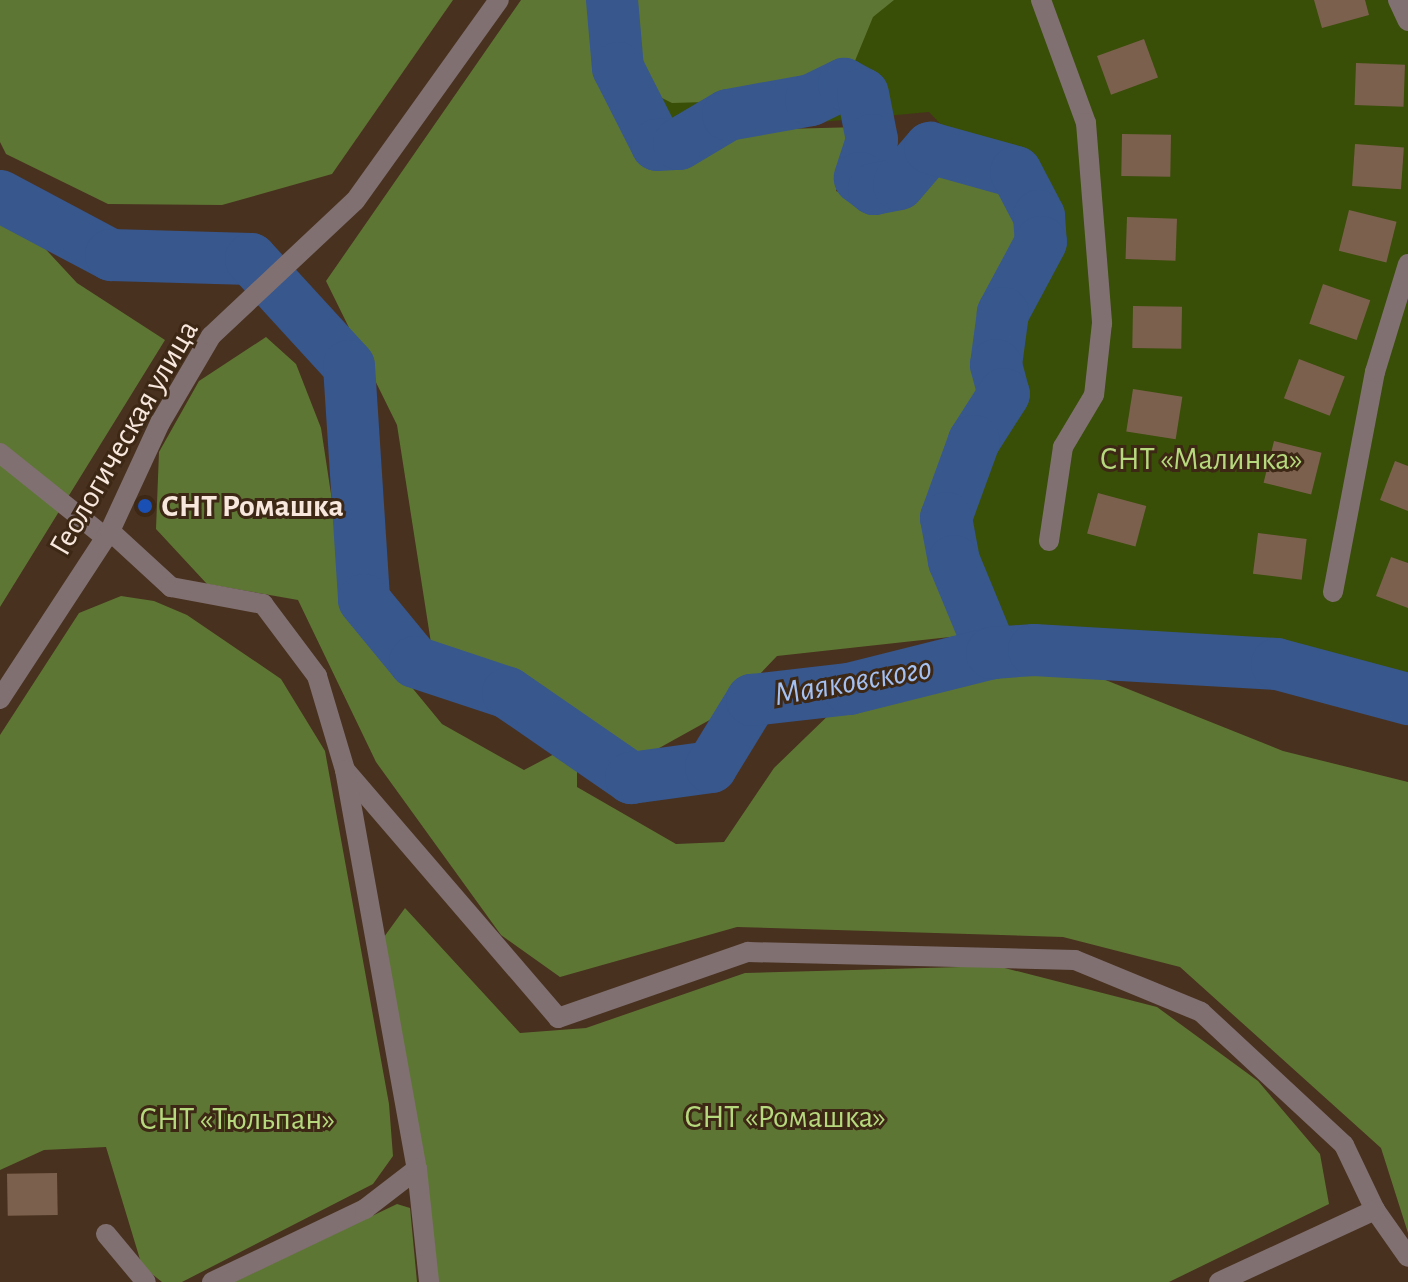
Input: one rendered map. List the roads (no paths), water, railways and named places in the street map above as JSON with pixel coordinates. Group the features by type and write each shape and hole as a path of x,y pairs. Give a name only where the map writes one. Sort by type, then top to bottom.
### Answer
{"street":[{"name":"Геологическая улица","path":"0,699 108,534 160,423 211,336 355,201 499,0"},
{"path":"1041,0 1086,123 1102,323 1094,395 1063,447 1049,541"},
{"path":"1398,0 1408,21"},
{"path":"1333,592 1375,372 1408,264"},
{"path":"0,453 108,534 171,587 263,604 317,676 345,770 417,1169 429,1282"},
{"path":"345,770 558,1018 748,952 1075,960 1201,1012 1344,1145 1375,1210 1408,1257"},
{"path":"212,1282 365,1209 417,1169"},
{"path":"1219,1282 1375,1210"},
{"path":"106,1234 146,1282"}],"waterway":[{"path":"612,0 618,68 657,145 679,144 728,115 811,100 844,84 863,94 872,140 860,178 874,189 899,184 930,148 1016,172 1039,216 1041,242 1003,313 996,365 1004,394 974,441 946,518 954,561 992,653"},
{"name":"Маяковского","path":"0,196 111,255 251,259 349,366 364,600 415,662 508,693 631,778 711,767 752,700 849,689 992,653 1034,650 1277,664 1408,699"}],"place":[{"name":"СНТ Ромашка","path":"145,506"}],"park label":[{"name":"СНТ «Малинка»","path":"1201,459"},
{"name":"СНТ «Ромашка»","path":"785,1117"},
{"name":"СНТ «Тюльпан»","path":"237,1119"}]}
